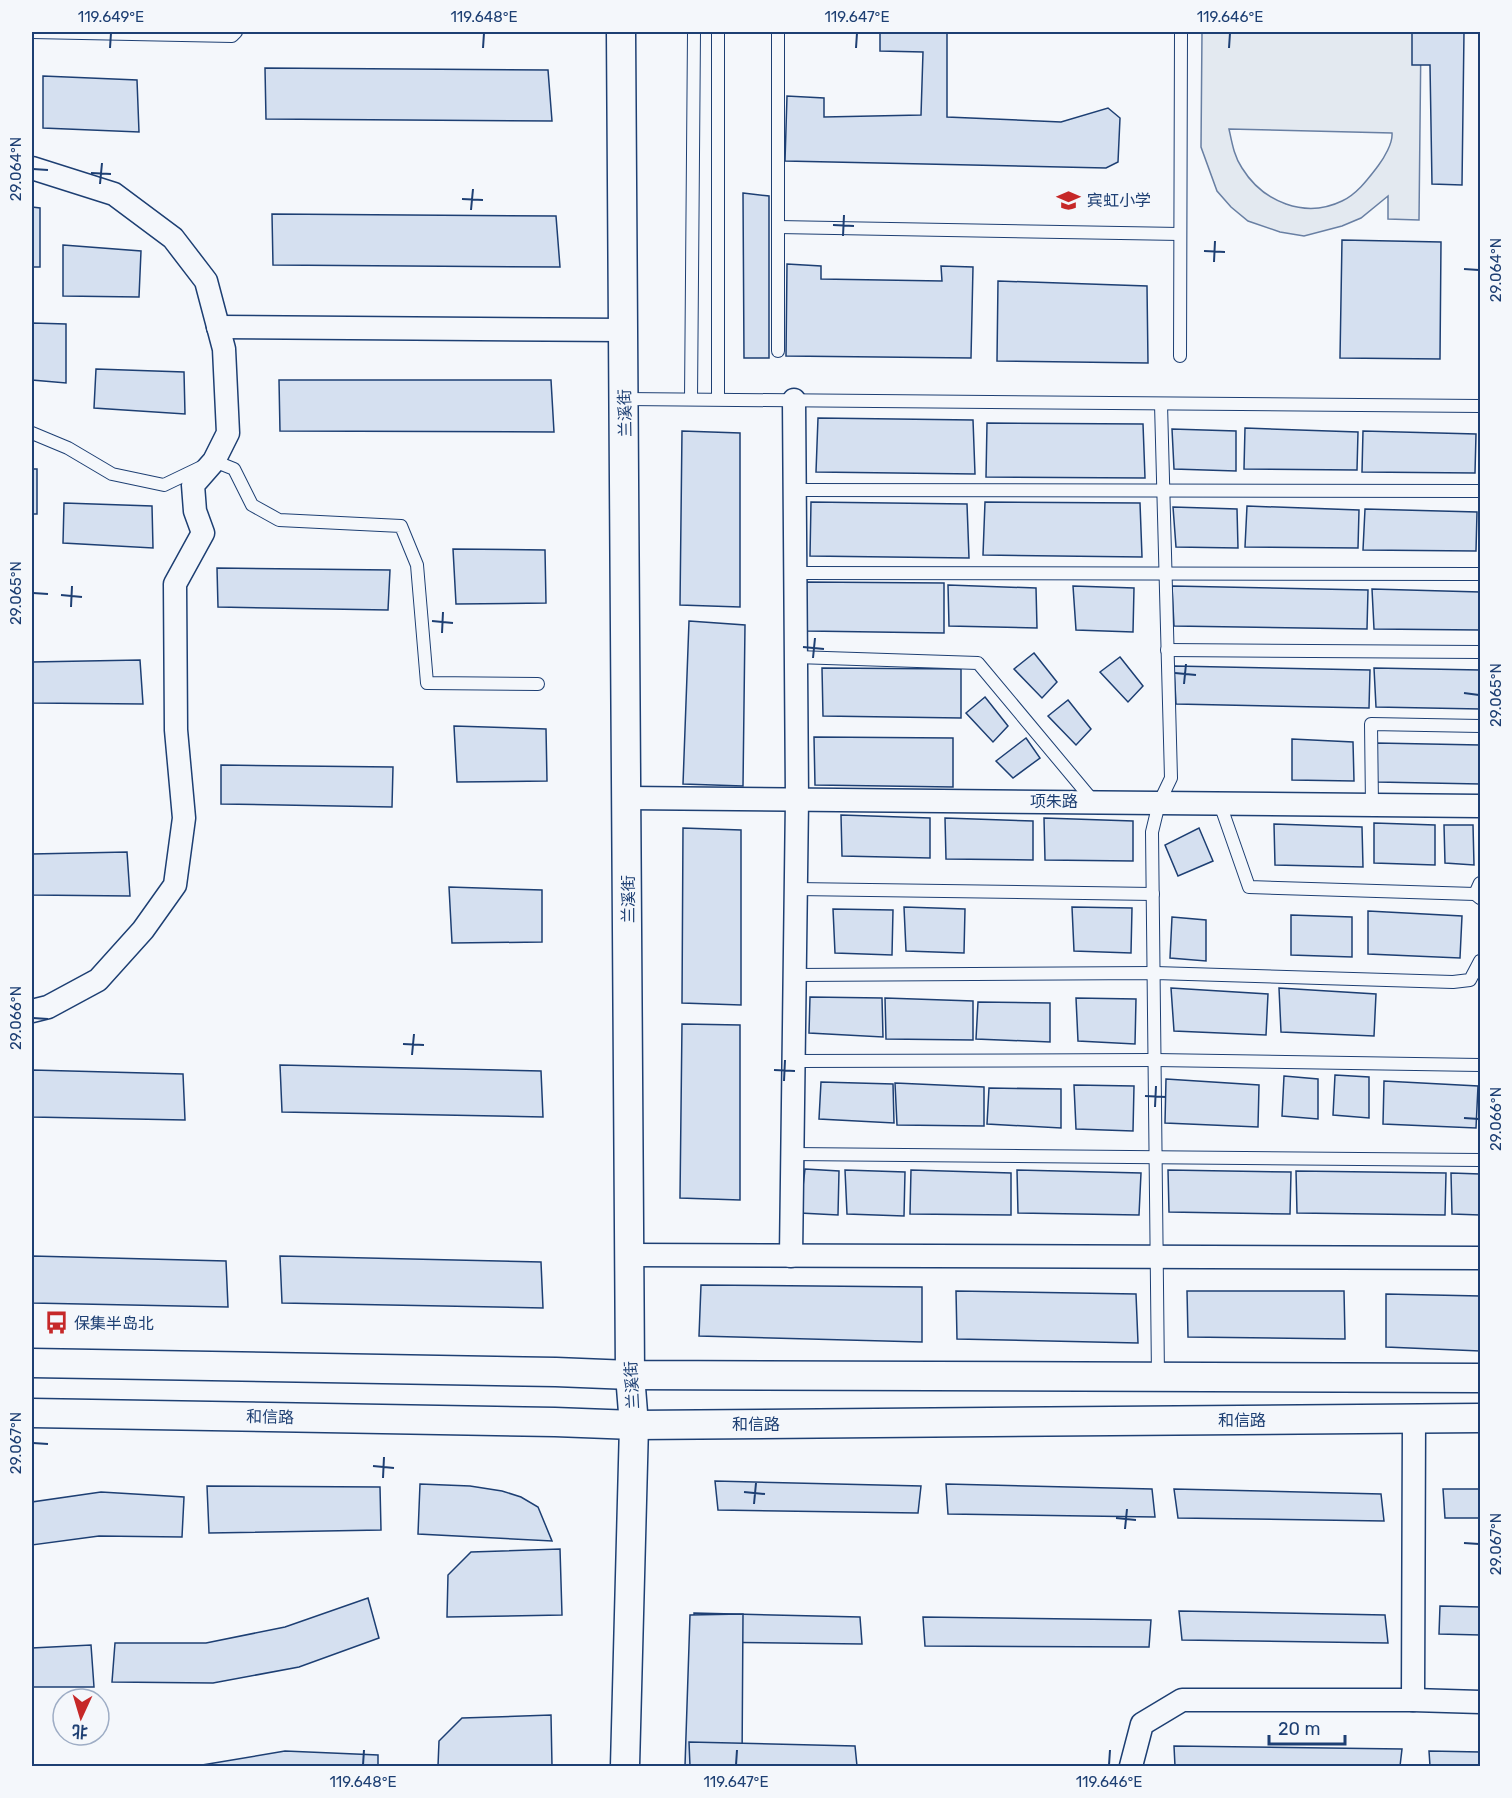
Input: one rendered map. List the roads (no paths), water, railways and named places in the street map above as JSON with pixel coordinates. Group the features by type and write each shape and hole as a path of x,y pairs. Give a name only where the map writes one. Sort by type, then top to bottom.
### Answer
{"street":[{"name":"兰溪街","path":"621,32 630,1375 634,1425 625,1767"},
{"path":"32,168 114,194 173,238 206,281 224,349 228,433 214,461 193,485 195,511 203,533 174,584 176,730 184,818 175,885 142,930 98,980 48,1007 32,1011"},
{"path":"218,327 622,330"},
{"path":"791,1256 797,799 794,400"},
{"name":"项朱路","path":"627,798 1480,806"},
{"path":"630,1255 1480,1258"},
{"path":"32,1364 630,1375 1480,1378"},
{"name":"和信路","path":"32,1413 634,1425 1480,1418"},
{"path":"1413,1700 1414,1419"},
{"path":"1131,1767 1142,1724 1182,1700 1480,1702"}],"lane":[{"path":"32,32 232,36 236,32"},
{"path":"691,399 694,32"},
{"path":"718,32 718,399"},
{"path":"778,32 778,351"},
{"path":"1180,356 1181,32"},
{"path":"778,227 1180,234"},
{"path":"625,399 1480,406"},
{"path":"1158,1377 1152,832 1159,803 1171,778 1161,404"},
{"path":"32,433 68,448 112,474 164,485 214,461 234,469 252,505 279,520 400,526 417,566 427,683 538,684"},
{"path":"795,490 1480,491"},
{"path":"796,573 1480,574"},
{"path":"1167,650 1480,652"},
{"path":"796,657 978,663 1094,802"},
{"path":"1372,805 1371,724 1480,726"},
{"path":"1220,804 1249,887 1479,892"},
{"path":"796,889 1153,894"},
{"path":"795,975 1155,973 1453,982 1470,980 1480,961"},
{"path":"794,1061 1155,1059 1480,1065"},
{"path":"792,1154 1480,1160"}],"place":[{"name":"宾虹小学","path":"1069,200"},
{"name":"保集半岛北","path":"56,1323"}]}
